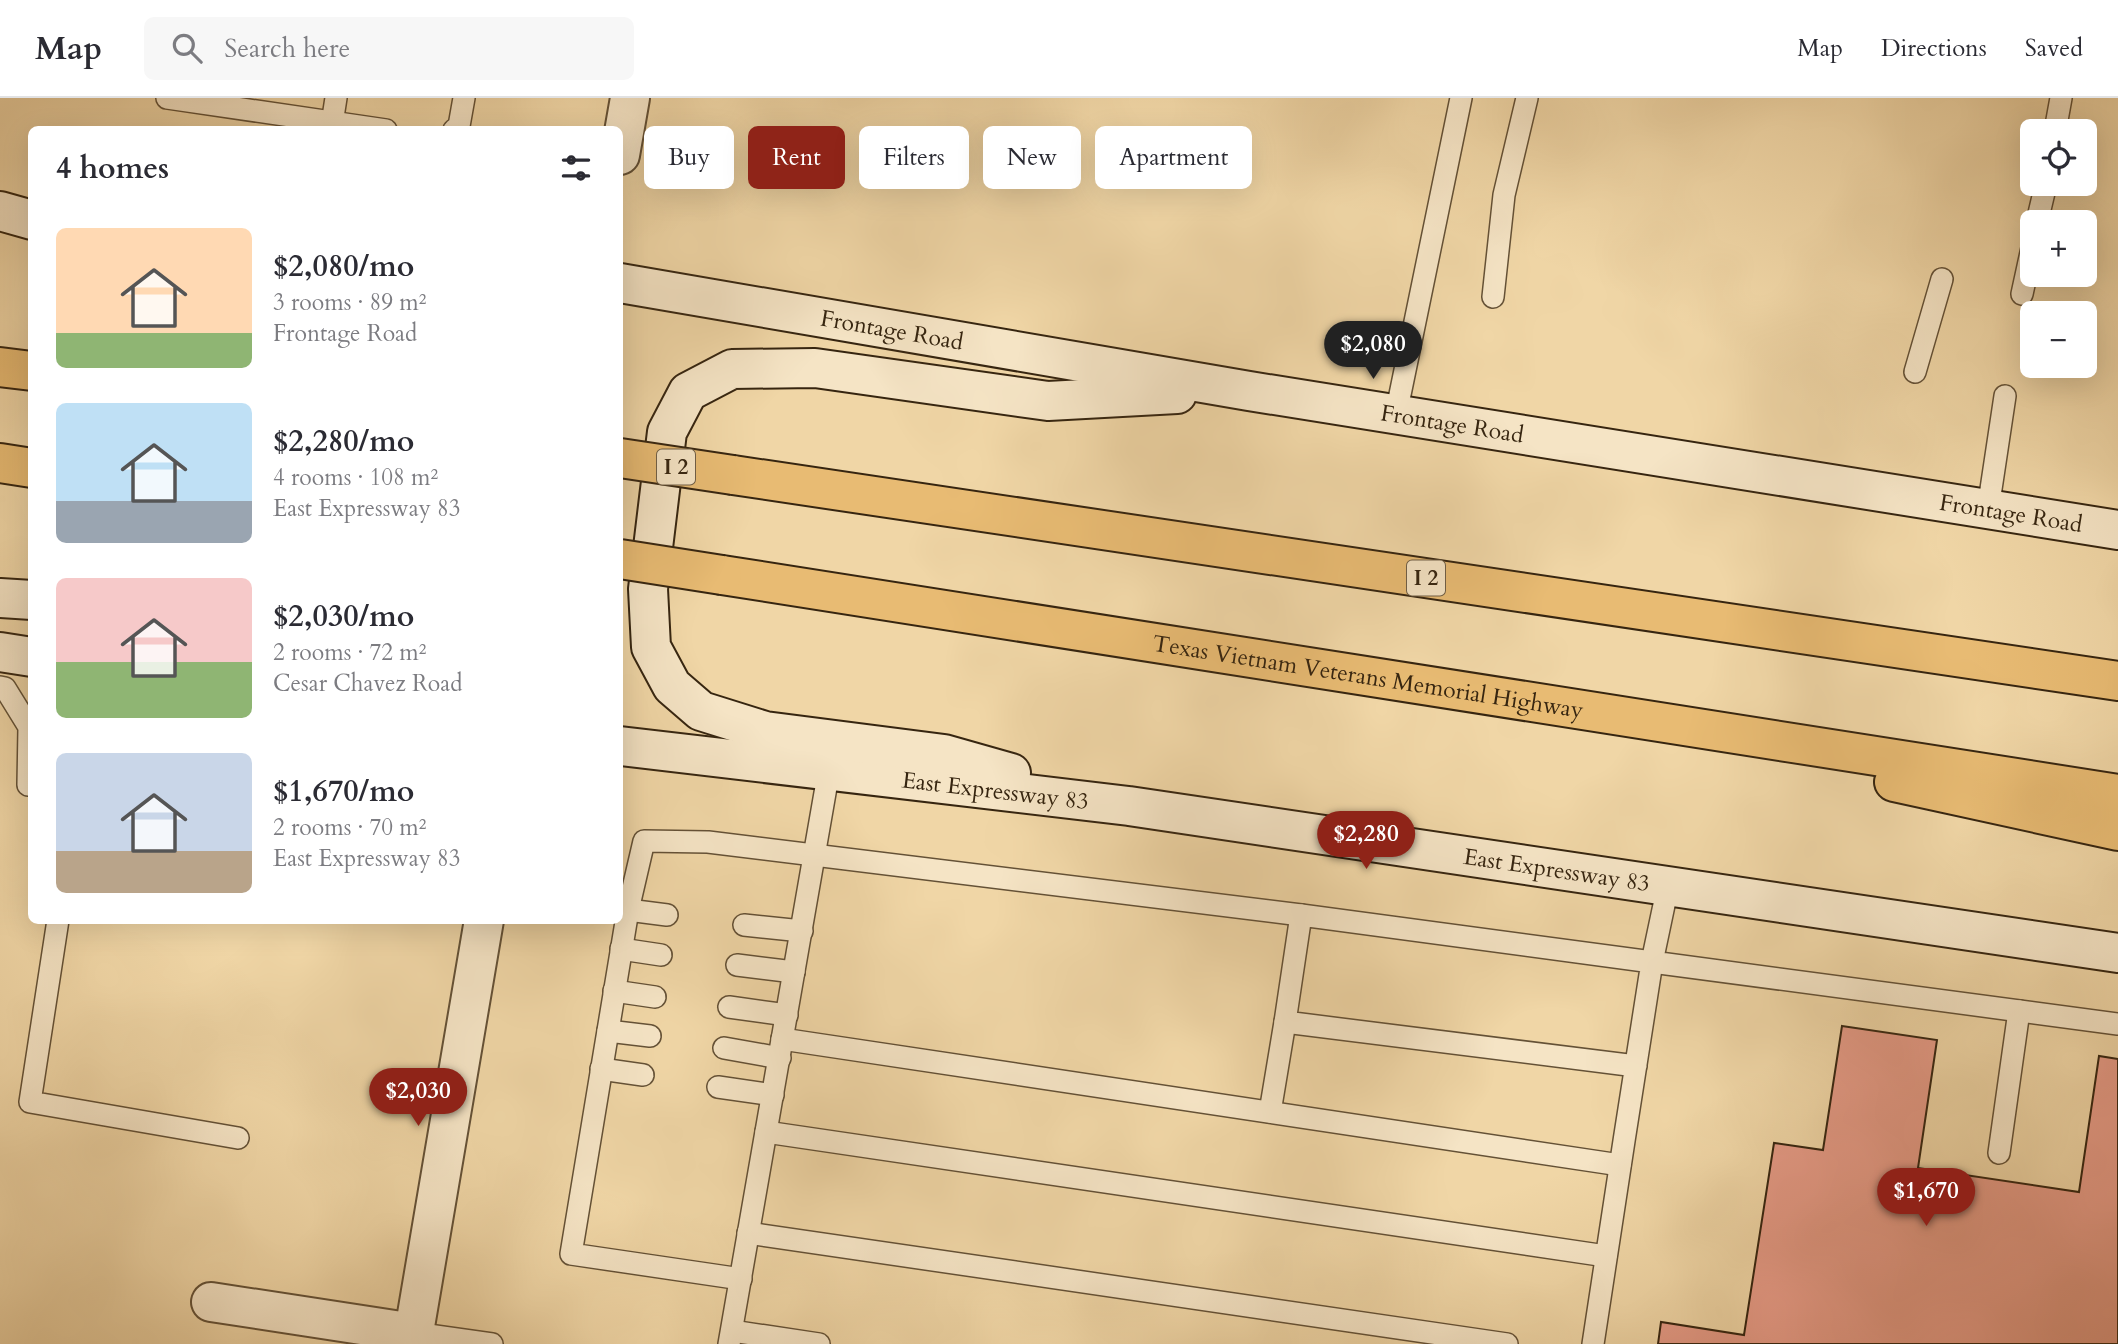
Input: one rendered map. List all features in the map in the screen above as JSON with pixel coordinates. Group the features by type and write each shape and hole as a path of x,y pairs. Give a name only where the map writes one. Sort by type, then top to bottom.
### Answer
{"highway":[{"path":"0,367 28,370"},
{"name":"I 2","path":"623,458 2114,680"},
{"path":"0,463 28,467"},
{"name":"Texas Vietnam Veterans Memorial Highway","path":"623,559 1475,691 2118,794"},
{"path":"1475,691 2118,831"}],"main road":[{"path":"623,138 630,98"},
{"path":"0,189 28,193"},
{"path":"0,211 28,219"},
{"name":"Frontage Road","path":"623,284 1249,391 2118,530"},
{"path":"1129,806 944,754 765,731 701,711 672,686 651,647 648,589 667,432 688,392 732,369 815,368 1048,401 1249,391"},
{"path":"0,598 28,600"},
{"path":"0,652 28,656"},
{"name":"East Expressway 83","path":"623,746 1129,806 2118,953"},
{"path":"211,1302 413,1338 483,924"}],"lane":[{"path":"167,98 332,126 336,98"},
{"path":"459,126 464,98"},
{"path":"1396,414 1461,98"},
{"path":"1493,297 1504,195 1527,98"},
{"path":"2057,119 2061,98"},
{"path":"1915,372 1942,279"},
{"path":"2022,294 2024,287"},
{"path":"1988,509 2006,397"},
{"path":"0,687 5,688 28,725"},
{"path":"819,1344 731,1337 829,770"},
{"path":"741,1279 571,1254 621,949 644,841 708,842 1301,915 2118,1024"},
{"path":"1593,1344 1652,962 1668,886"},
{"path":"628,910 667,915"},
{"path":"1270,1112 1301,915"},
{"path":"57,924 30,1102 238,1138"},
{"path":"744,925 802,931"},
{"path":"621,949 661,955"},
{"path":"737,965 794,972"},
{"path":"614,991 655,997"},
{"path":"729,1007 787,1015"},
{"path":"1999,1153 2019,1011"},
{"path":"1285,1022 1636,1066"},
{"path":"608,1031 650,1036"},
{"path":"724,1048 781,1048 1270,1112 1620,1165"},
{"path":"601,1069 643,1075"},
{"path":"718,1087 773,1095"},
{"path":"766,1132 1606,1256"},
{"path":"748,1233 1507,1344"},
{"path":"413,1338 492,1344"}],"building":[{"path":"1842,1026 1937,1040 1918,1168 2079,1192 2099,1056 2118,1059 2118,1344 1658,1344 1661,1322 1744,1335 1774,1143 1823,1150"}]}
